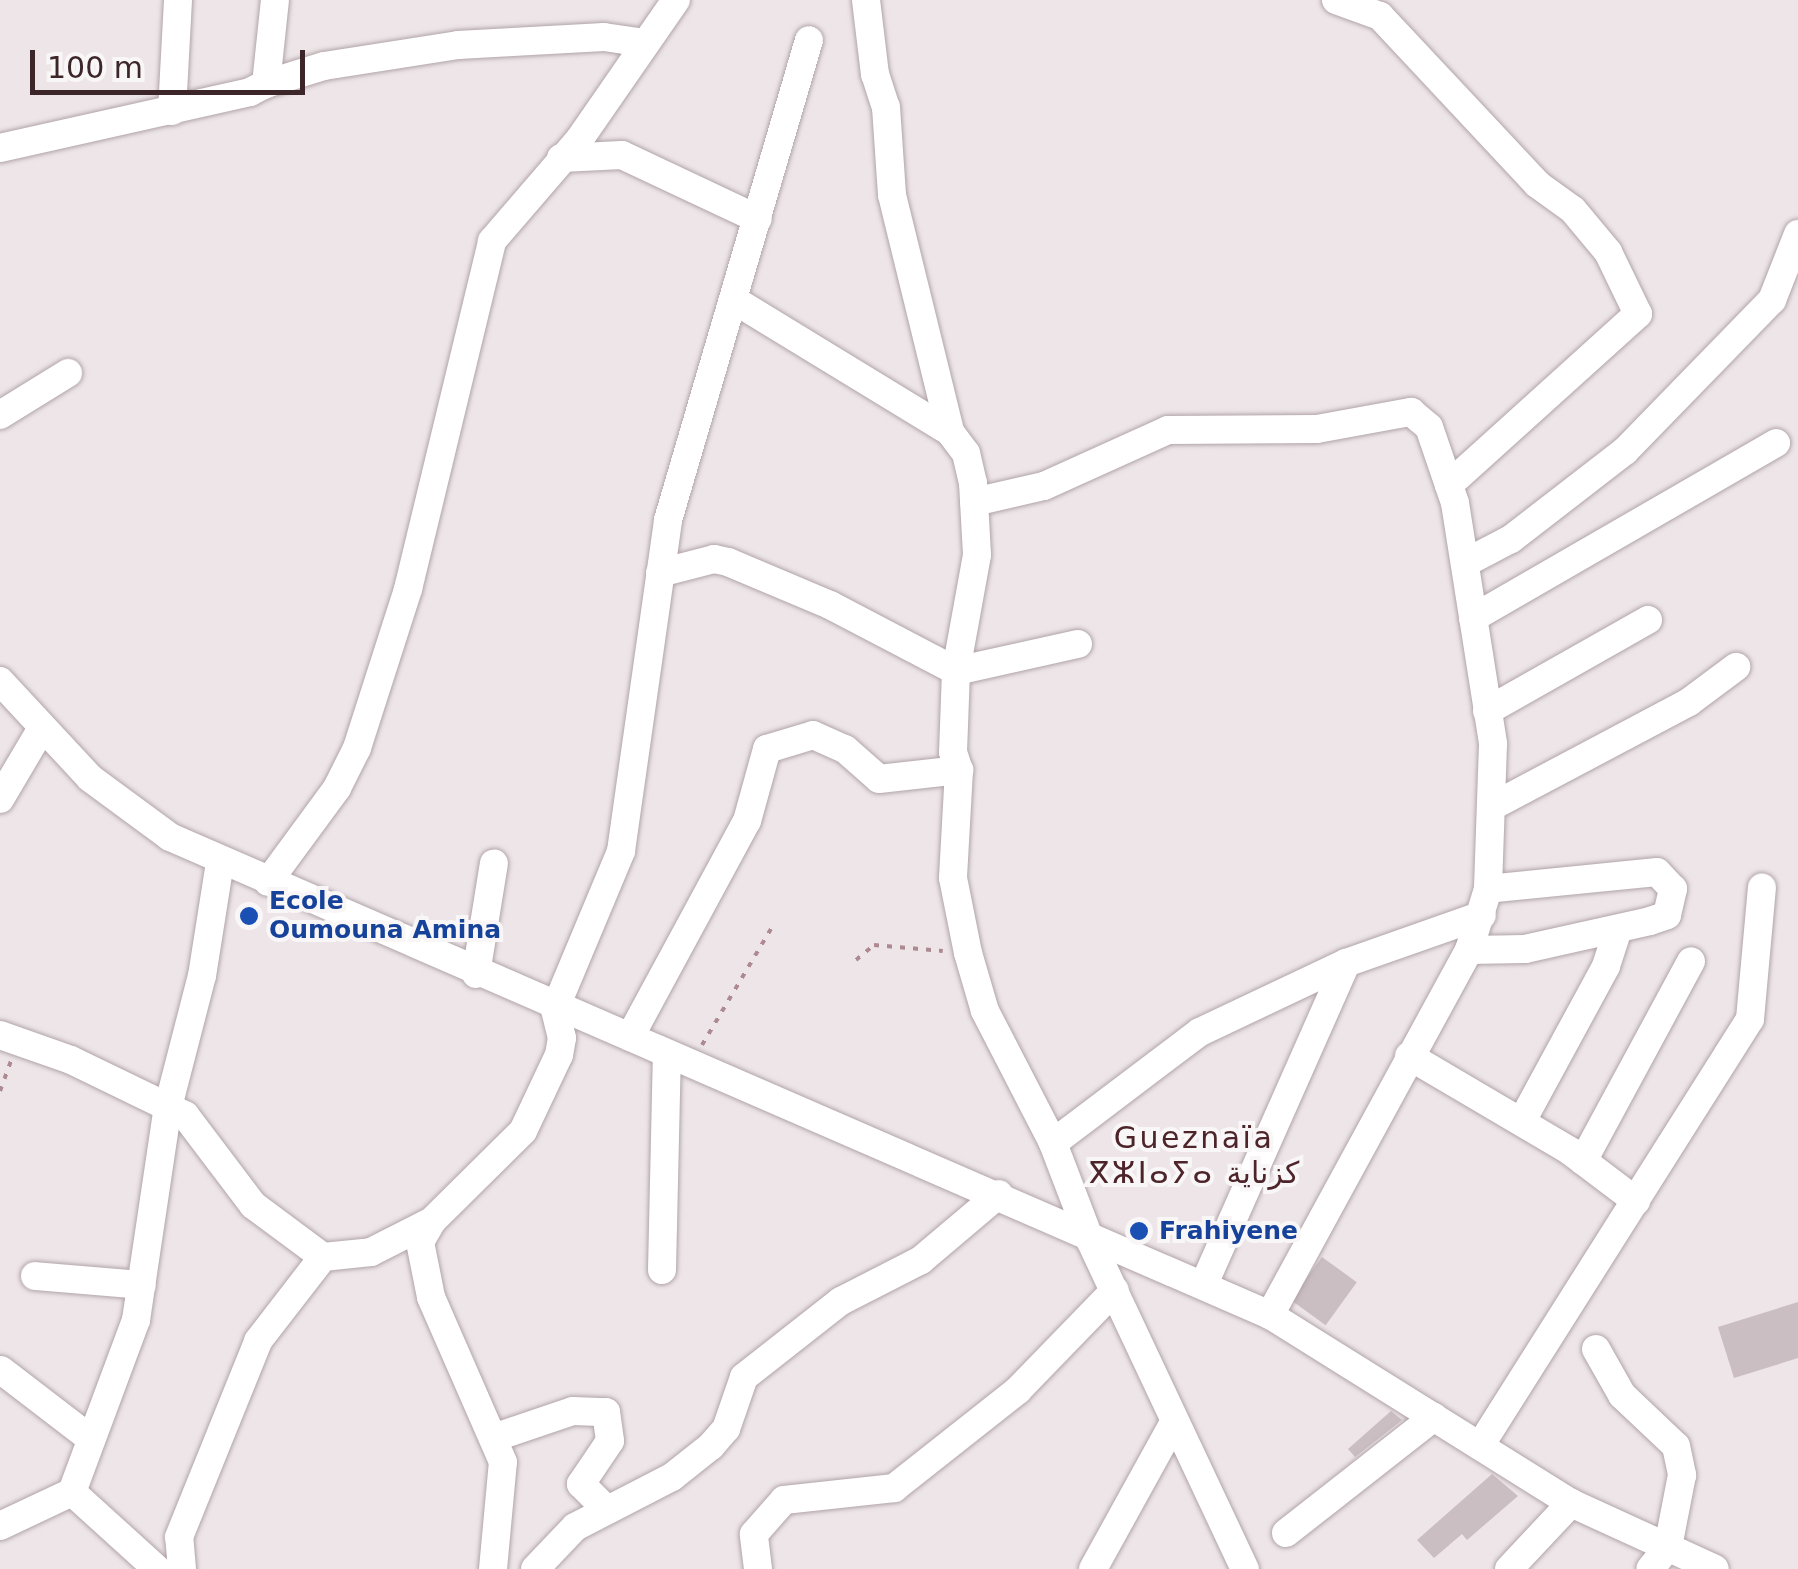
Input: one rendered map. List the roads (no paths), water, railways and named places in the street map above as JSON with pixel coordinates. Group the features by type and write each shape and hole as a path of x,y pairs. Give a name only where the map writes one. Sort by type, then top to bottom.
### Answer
{"street":[{"path":"172,112 178,0"},
{"path":"266,84 274,0"},
{"path":"268,882 337,788 357,748 408,589 492,241 561,158 676,0"},
{"path":"866,0 875,74 886,107 892,194 950,432"},
{"path":"1336,0 1380,16 1537,184 1573,210 1608,252 1638,314 1449,485"},
{"path":"0,148 172,112 324,66 458,45 604,37 644,43"},
{"path":"493,1569 504,1494 496,1438 431,1297 420,1242 432,1221 529,1120 559,1055 555,1009 621,851 668,520 809,40"},
{"path":"561,158 622,155 758,220"},
{"path":"1464,563 1511,540 1625,452 1772,300 1798,234"},
{"path":"734,300 950,432 966,452 978,555 956,671 953,752 960,770 954,878 968,954 985,1011 1052,1143 1090,1240 1245,1569"},
{"path":"0,415 68,372"},
{"path":"974,502 1044,486 1168,430 1316,429 1411,412 1429,427 1449,485 1487,711 1490,806 1485,902 1468,950 1270,1315"},
{"path":"1473,618 1776,443"},
{"path":"660,573 714,559 728,562 830,605 956,671 1078,644"},
{"path":"1487,711 1648,620"},
{"path":"1490,806 1689,702 1736,667"},
{"path":"0,681 42,728 134,815 220,862 555,1009 630,1036 678,1060 999,1194 1090,1240 1204,1284 1270,1315 1659,1558 1715,1569"},
{"path":"0,798 42,728"},
{"path":"630,1036 746,821 766,749 812,734 845,748 879,779 960,770"},
{"path":"0,1526 72,1492 87,1436 128,1348 142,1285 168,1107 202,976 220,862"},
{"path":"476,974 494,863"},
{"path":"1052,1143 1200,1032 1485,902 1658,872 1668,880 1667,915 1618,930 1525,949 1468,950"},
{"path":"1480,1446 1750,1019 1762,888"},
{"path":"1522,1121 1606,966 1618,930"},
{"path":"1583,1161 1691,962"},
{"path":"1204,1284 1346,963"},
{"path":"9,1038 168,1107 194,1124 253,1205 323,1257 371,1252 432,1221"},
{"path":"1408,1056 1522,1121 1636,1201"},
{"path":"662,1270 678,1060"},
{"path":"534,1569 574,1527 672,1477 710,1446 726,1429 744,1377 840,1301 937,1249 999,1194"},
{"path":"182,1569 179,1537 258,1341 323,1257"},
{"path":"35,1276 142,1285"},
{"path":"758,1569 754,1534 784,1500 894,1488 1018,1390 1116,1290"},
{"path":"1596,1349 1622,1395 1676,1446 1682,1475 1659,1558"},
{"path":"0,1370 87,1436"},
{"path":"496,1438 573,1411 606,1412 610,1441 581,1484 606,1510"},
{"path":"1286,1533 1434,1417"},
{"path":"1093,1569 1174,1422"},
{"path":"72,1492 158,1569"},
{"path":"1509,1569 1572,1504"}],"place":[{"name":"Ecole Oumouna Amina","path":"249,916"},
{"name":"Frahiyene","path":"1139,1231"}],"district":[{"name":"Gueznaïa ⴳⵣⵏⴰⵢⴰ كزناية","path":"1194,1155"}]}
